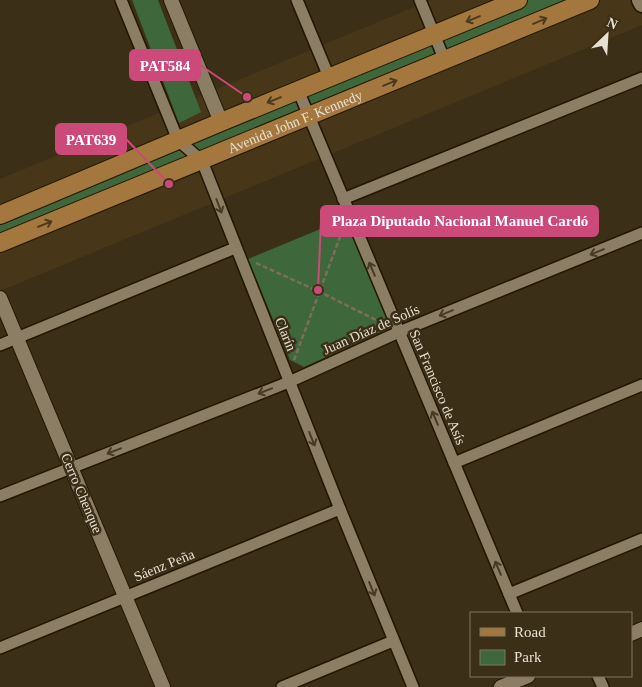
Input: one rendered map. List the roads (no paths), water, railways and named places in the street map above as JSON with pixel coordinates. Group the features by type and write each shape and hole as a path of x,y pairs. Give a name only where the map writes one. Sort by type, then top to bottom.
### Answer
{"main road":[{"name":"Avenida John F. Kennedy","path":"0,215 518,0"},
{"name":"Avenida John F. Kennedy","path":"0,243 590,0"},
{"path":"640,0 642,4"}],"street":[{"name":"Clarín","path":"121,0 178,140 202,161 289,382 413,687"},
{"path":"171,0 221,122"},
{"path":"297,0 329,77"},
{"path":"420,0 445,61"},
{"path":"343,199 642,78"},
{"name":"San Francisco de Asís","path":"298,90 517,612"},
{"name":"Juan Díaz de Solís","path":"0,496 289,382 399,332 642,233"},
{"path":"0,344 236,248"},
{"name":"Cerro Chenque","path":"0,298 163,687"},
{"path":"454,463 642,384"},
{"name":"Sáenz Peña","path":"0,648 340,509"},
{"path":"509,594 642,540"},
{"path":"282,687 393,641"},
{"path":"501,687 526,677"}],"place":[{"name":"PAT584","path":"247,97"},
{"name":"PAT639","path":"169,184"},
{"name":"Plaza Diputado Nacional Manuel Cardó","path":"318,290"}]}
